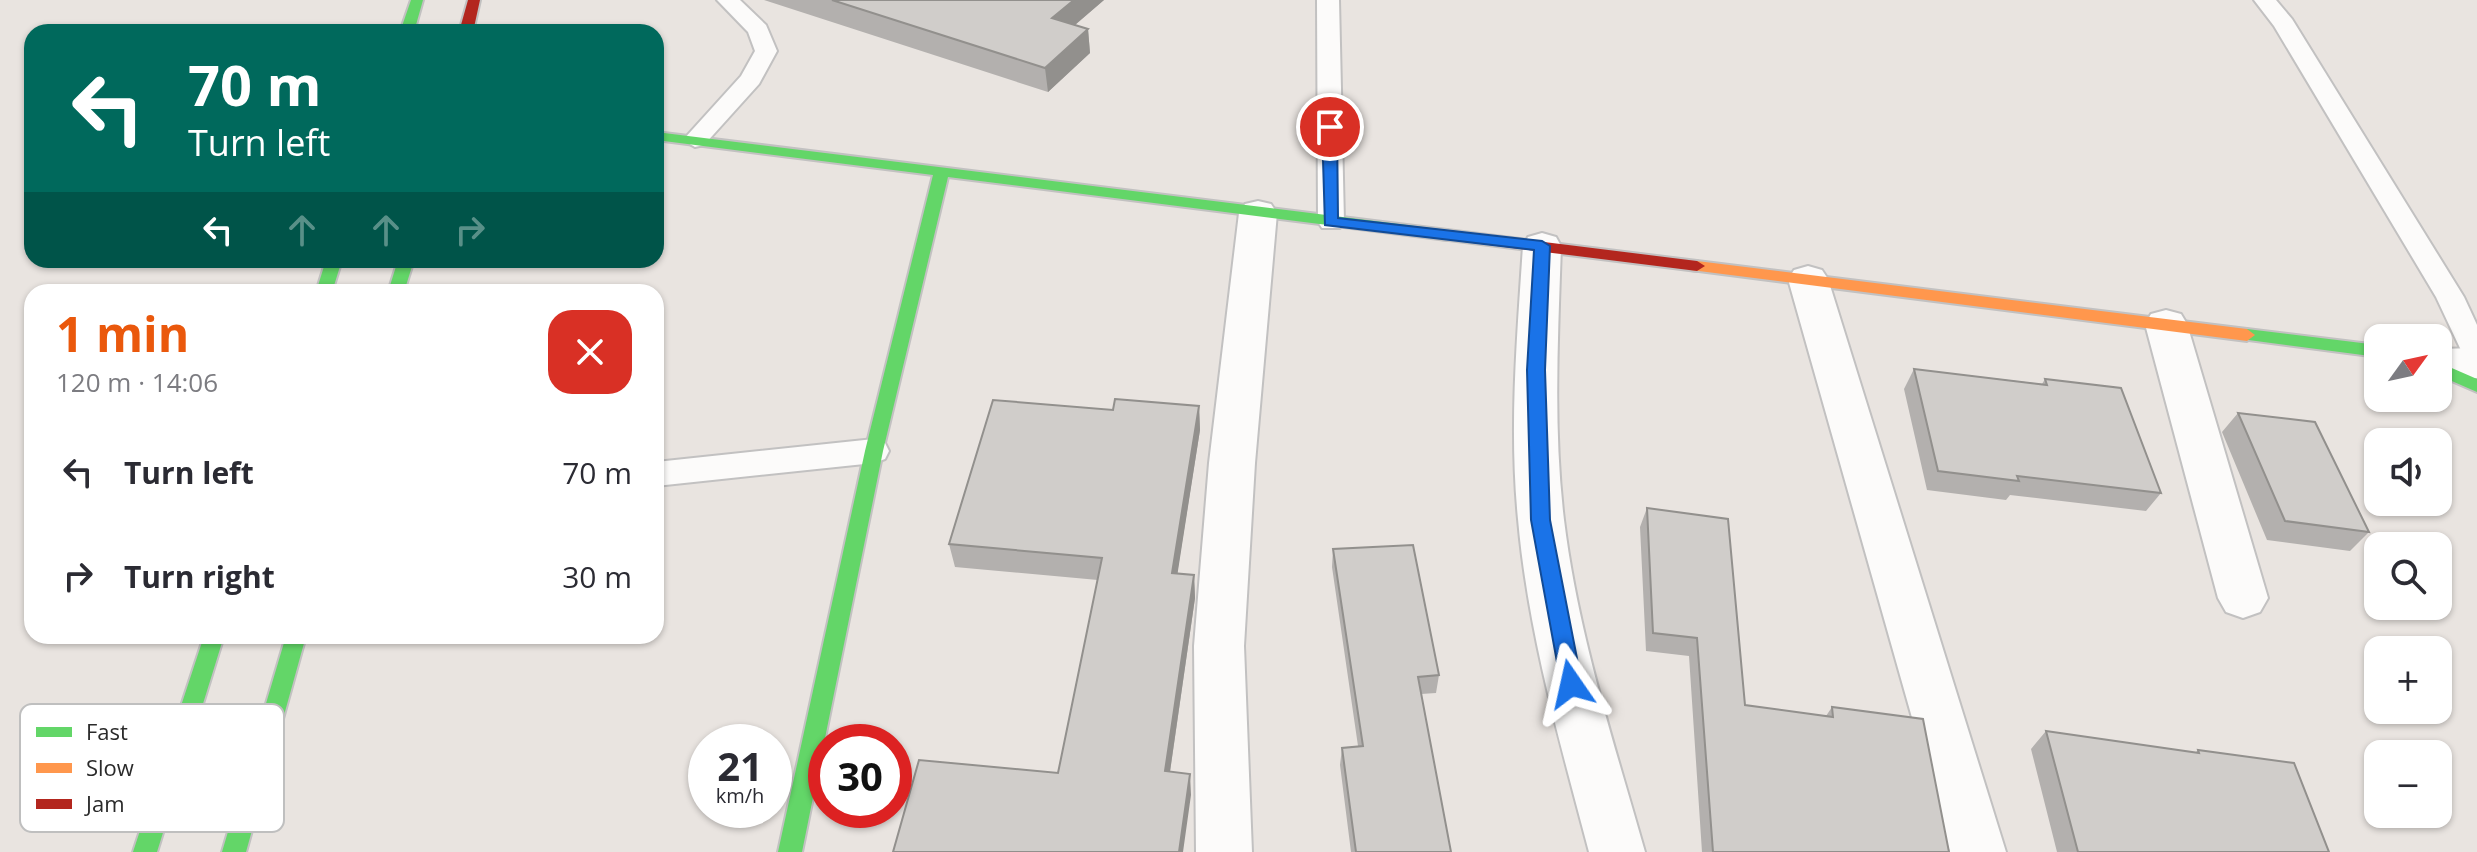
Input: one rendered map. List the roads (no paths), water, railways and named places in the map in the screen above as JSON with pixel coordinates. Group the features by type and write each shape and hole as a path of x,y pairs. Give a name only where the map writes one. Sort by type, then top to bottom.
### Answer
{"main road":[{"path":"410,24 417,0"},
{"path":"468,24 474,0"},
{"path":"664,137 2364,349"},
{"path":"790,852 874,451 941,173"},
{"path":"2452,373 2477,386"},
{"path":"192,704 211,644"},
{"path":"276,704 294,644"},
{"path":"145,852 151,832"},
{"path":"234,852 240,832"}],"street":[{"path":"1224,852 1219,646 1232,463 1258,213"},
{"path":"1542,246 1536,370 1541,520 1571,684 1617,852"},
{"path":"1808,279 1978,852"},
{"path":"2166,324 2243,598"},
{"path":"2452,365 2477,363"}],"lane":[{"path":"695,140 751,79 766,51 758,30 728,0"},
{"path":"1328,0 1331,222"},
{"path":"2265,0 2284,24 2450,297 2477,356"},
{"path":"664,473 874,451"}]}
